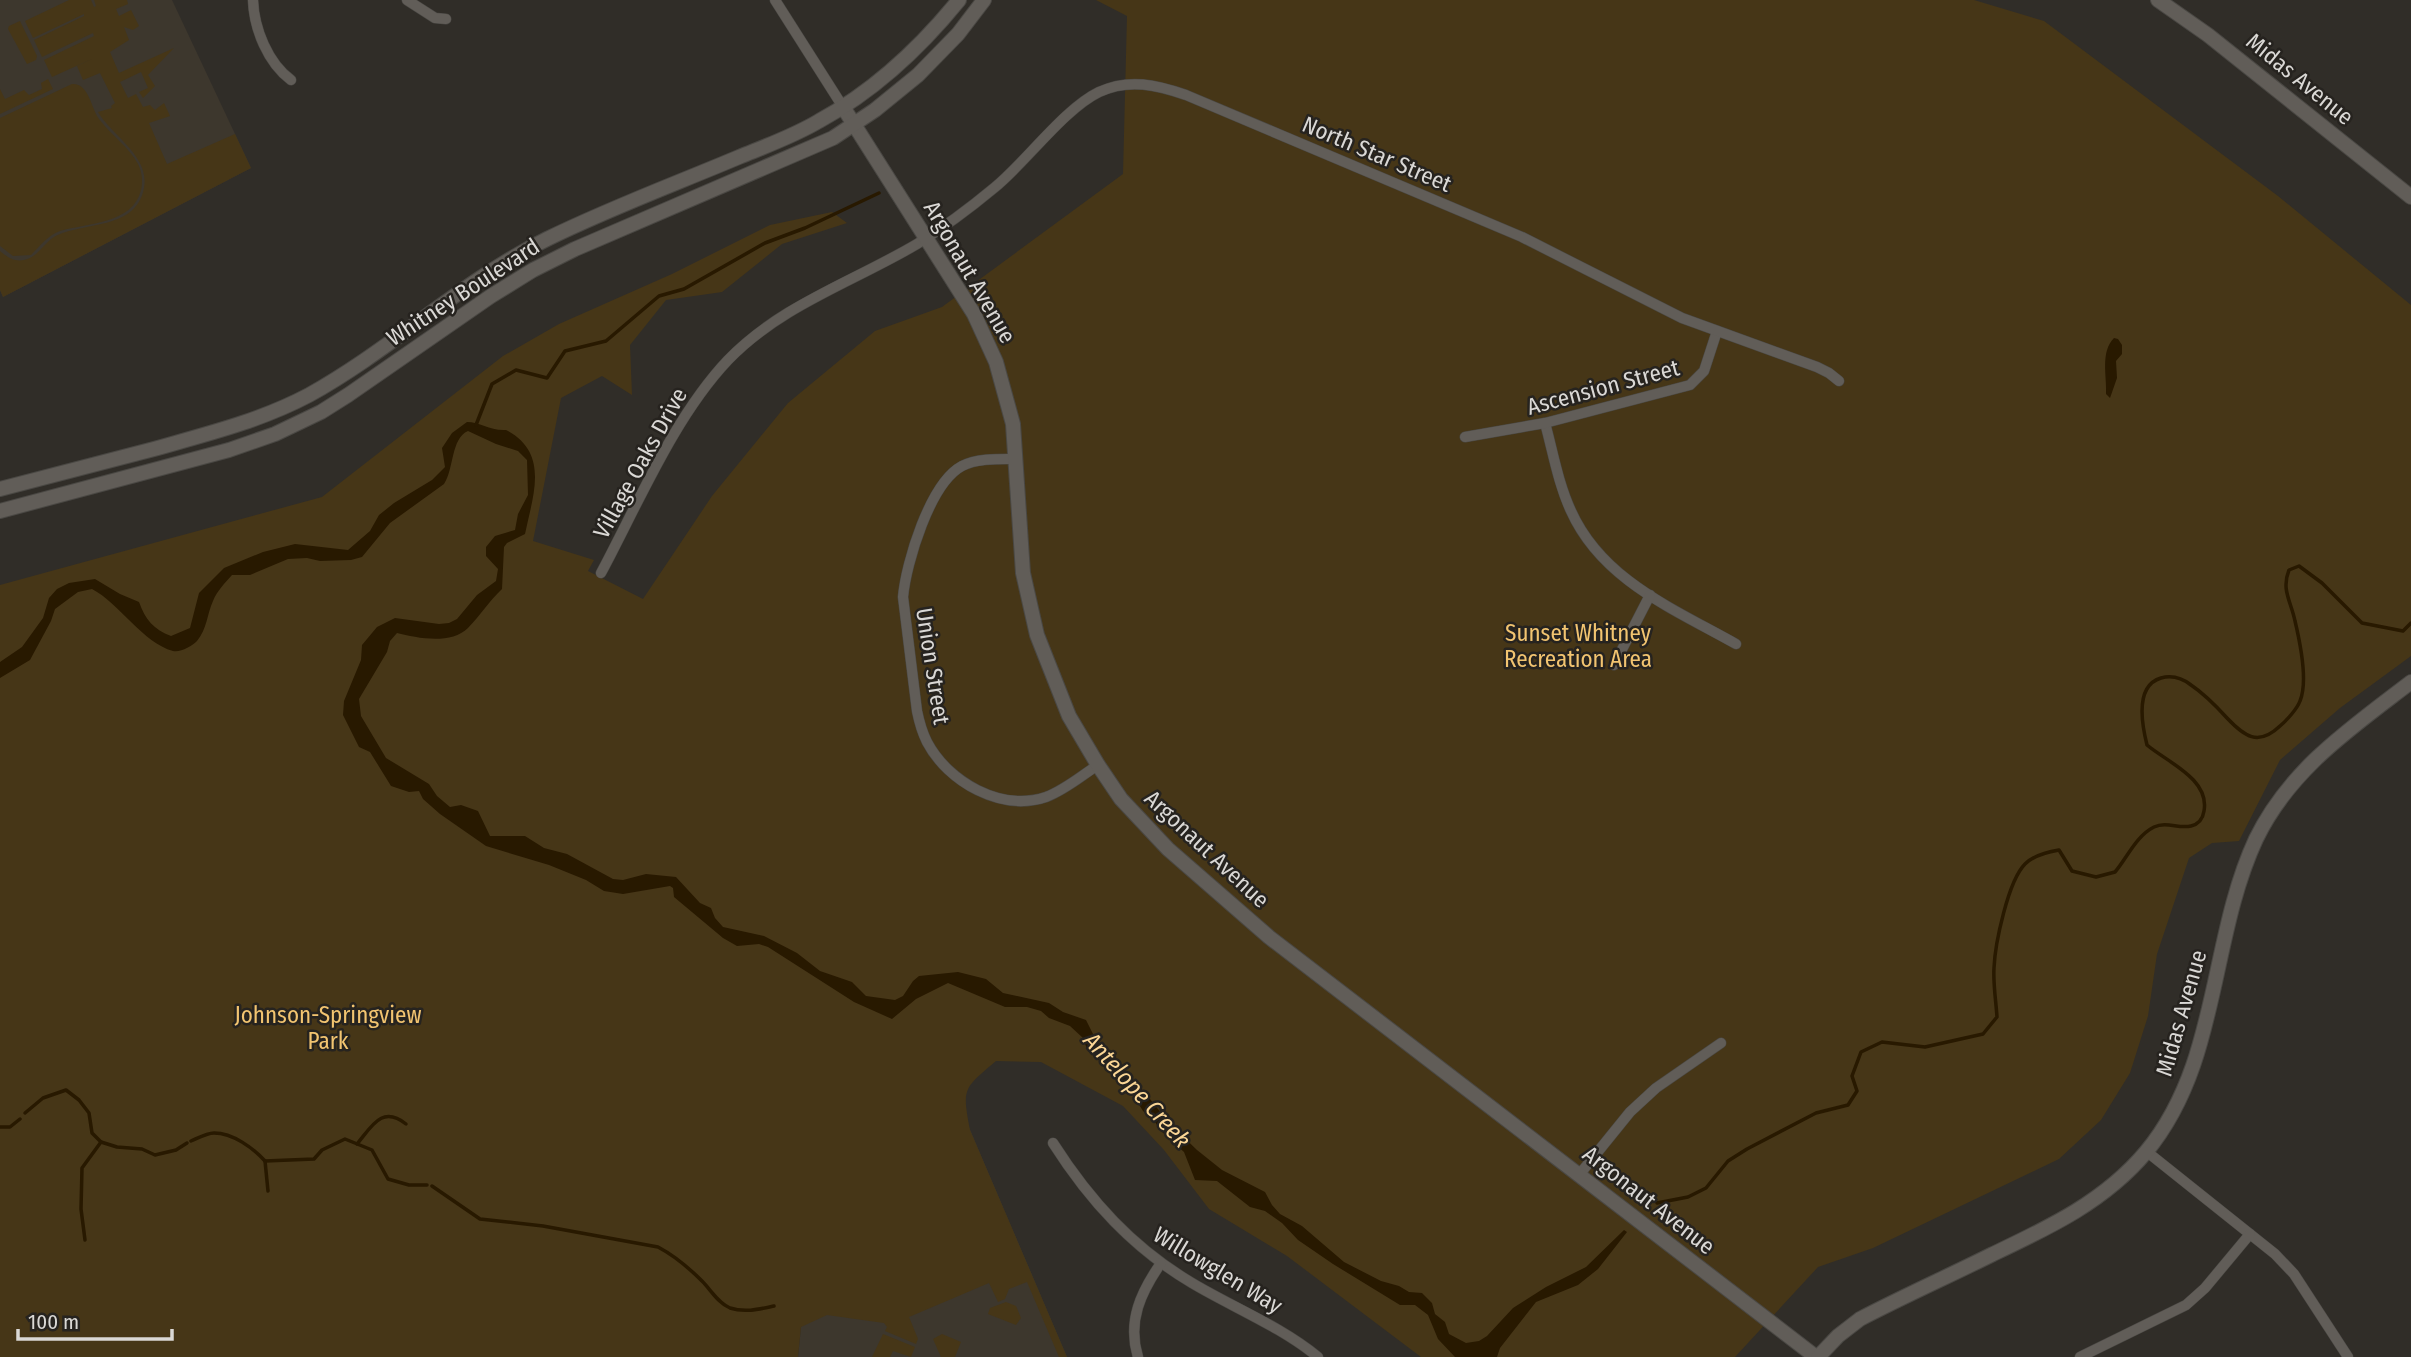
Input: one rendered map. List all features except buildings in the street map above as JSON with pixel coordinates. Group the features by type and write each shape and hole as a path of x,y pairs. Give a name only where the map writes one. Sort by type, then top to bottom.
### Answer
{"street":[{"path":"253,0 256,21 268,51 277,68 291,80"},
{"path":"407,0 424,12 446,19"},
{"path":"775,0 843,107"},
{"name":"Whitney Boulevard","path":"0,489 198,437 245,423 289,405 338,377 524,251 567,230 795,134 843,107 906,58 959,0"},
{"name":"Whitney Boulevard","path":"0,511 229,450 286,429 348,395 533,270 575,249 813,148 854,124 897,93 941,54 984,0"},
{"name":"Midas Avenue","path":"2158,0 2208,35 2411,197"},
{"name":"North Star Street","path":"926,238 995,188 1084,102 1110,88 1140,83 1161,86 1522,237 1654,305 1817,367 1839,381"},
{"name":"Argonaut Avenue","path":"843,107 974,314 988,341 1009,404 1016,459 1018,533 1023,573 1037,635 1069,716 1097,765 1143,824 1241,914 1817,1357"},
{"name":"Village Oaks Drive","path":"601,573 687,413 730,358 779,318 800,305 926,238"},
{"name":"Ascension Street","path":"1465,437 1545,423 1690,385 1704,372 1717,331"},
{"path":"1545,423 1563,489 1583,533 1596,552 1614,570 1650,595 1736,644"},
{"name":"Union Street","path":"1016,459 967,463 951,473 938,491 917,538 904,583 903,606 921,728 938,757 959,779 984,793 1011,800 1037,800 1049,796 1097,765"},
{"path":"1614,665 1650,595"},
{"name":"Midas Avenue","path":"1817,1357 1860,1319 2074,1214 2114,1185 2146,1151 2172,1112 2193,1069 2239,884 2250,853 2266,821 2286,791 2317,757 2411,682"},
{"path":"1579,1175 1638,1104 1721,1043"},
{"name":"Willowglen Way","path":"1053,1143 1075,1177 1104,1212 1124,1233 1161,1263 1270,1325 1318,1357"},
{"path":"2146,1151 2250,1234 2294,1274 2346,1356"},
{"path":"2080,1357 2186,1305 2205,1288 2250,1234"},
{"path":"1138,1357 1133,1329 1136,1309 1141,1294 1161,1263"}],"shaded area":[{"path":"0,0 172,0 251,168 3,297 0,290"},
{"path":"939,1057 1067,1357 798,1357 801,1327"}],"green space":[{"path":"69,0 91,0 94,7 94,0 127,0 128,4 116,9 119,16 131,10 139,26 133,30 124,27 129,40 110,52 119,73 174,48 148,75 155,86 143,98 139,92 148,88 141,72 120,82 128,98 136,94 143,107 150,105 155,110 164,103 170,116 149,123 167,164 235,134 251,168 3,297 0,290 0,251 14,260 29,258 54,237 107,223 131,212 139,202 144,188 144,177 136,156 98,112 112,108 115,103 100,73 83,80 77,66 94,58 52,77 44,60 94,36 93,33 42,57 34,40 84,14 33,38 25,21"},
{"name":"Sunset Whitney Recreation Area","path":"1096,0 1974,0 2044,21 2278,196 2411,305 2411,656 2340,708 2280,760 2239,841 2212,843 2189,858 2157,954 2148,1016 2130,1073 2101,1120 2059,1159 1873,1248 1818,1267 1735,1357 1421,1357 1287,1256 1209,1209 1164,1150 1123,1106 1041,1062 996,1061 968,1090 966,1105 970,1130 1067,1357 1059,1357 1027,1282 1009,1289 1005,1299 998,1302 989,1283 909,1317 918,1339 916,1344 885,1331 887,1327 884,1323 827,1315 801,1327 798,1357 0,1357 0,585 322,497 503,356 559,324 672,274 770,225 832,212 847,223 782,244 722,292 666,300 630,345 632,395 602,376 561,398 533,541 594,560 588,571 643,599 712,496 788,403 875,331 942,307 1123,174 1127,16"},
{"path":"20,21 37,56 36,60 27,64 8,29"},
{"path":"48,79 53,89 0,114 0,89 5,99 24,90 29,95 42,89 41,83"},
{"path":"72,84 78,85 86,92 99,119 138,164 141,190 129,210 119,216 60,231 47,238 31,255 13,256 0,246 0,118"},
{"path":"1006,1302 1016,1306 1021,1318 1016,1325 988,1314 990,1308"},
{"path":"883,1334 915,1347 911,1357 893,1351 890,1357 872,1357"},
{"path":"942,1334 961,1342 955,1357 941,1357 933,1339"}],"water":[{"path":"2114,338 2122,345 2122,354 2116,361 2117,378 2110,398 2106,394 2105,364 2107,350"},
{"name":"Antelope Creek","path":"467,422 506,430 520,439 529,450 535,476 525,534 504,547 502,589 468,628 453,637 443,638 397,633 359,699 361,716 386,758 429,784 437,796 450,807 461,805 478,811 490,836 525,836 544,848 567,854 613,879 623,880 646,874 676,877 700,903 711,908 723,927 764,936 797,953 820,971 852,982 866,996 895,1000 903,996 919,976 958,972 986,979 1003,993 1049,1003 1063,1012 1086,1020 1097,1042 1169,1123 1197,1150 1222,1170 1265,1192 1280,1214 1302,1226 1344,1262 1381,1281 1409,1292 1422,1293 1432,1303 1435,1314 1445,1322 1449,1334 1466,1343 1479,1341 1487,1336 1513,1308 1546,1287 1586,1267 1624,1230 1627,1232 1598,1269 1578,1285 1536,1302 1500,1348 1497,1357 1455,1357 1438,1339 1428,1315 1415,1305 1400,1305 1333,1264 1298,1240 1282,1223 1265,1211 1250,1207 1217,1181 1195,1180 1184,1152 1161,1131 1143,1111 1130,1090 1087,1049 1083,1038 1070,1026 1049,1018 1041,1011 1027,1007 1005,1007 948,983 916,999 892,1019 854,1002 768,947 759,944 737,946 723,938 674,897 673,888 670,886 623,894 604,891 586,880 549,865 486,846 440,814 423,799 419,791 409,792 391,786 370,752 359,747 343,715 344,701 361,660 362,645 377,627 395,618 439,624 457,619 477,595 496,581 498,569 486,556 486,547 495,536 515,530 518,514 528,495 527,460 518,451 468,431 458,440 444,484 390,523 362,557 320,561 307,558 288,559 250,575 232,575 215,597 197,641 179,651 162,647 151,640 112,603 92,589 78,592 55,609 30,660 0,678 0,662 22,647 43,618 49,598 57,589 69,583 95,579 139,602 151,623 171,636 190,628 199,593 224,568 263,552 295,544 348,550 370,531 379,515 432,480 445,467 442,448 452,433"}],"waterway":[{"path":"476,425 492,384 516,370 547,378 565,351 606,341 659,296 684,289 765,243 805,228 879,193"},
{"path":"1657,1203 1688,1197 1706,1188 1728,1161 1747,1149 1816,1113 1848,1105 1857,1091 1852,1076 1861,1052 1882,1042 1925,1047 1983,1034 1997,1017 1994,968 2004,913 2013,884 2029,861 2041,854 2059,850 2072,871 2096,877 2115,872 2137,842 2154,827 2186,827 2194,825 2202,818 2204,800 2194,781 2147,745 2142,717 2143,697 2152,682 2165,677 2177,678 2200,692 2245,734 2252,737 2265,736 2280,726 2299,704 2303,683 2299,640 2286,590 2289,570 2299,566 2322,583 2362,623 2403,631 2411,623"},
{"path":"25,1113 43,1098 66,1090 79,1100 89,1113 92,1133 101,1142 117,1147 142,1149 155,1155 176,1150 187,1143"},
{"path":"357,1144 373,1125 384,1117 398,1119 406,1124"},
{"path":"0,1127 10,1127 20,1119"},
{"path":"191,1141 211,1133 221,1134 249,1146 265,1161 314,1159 322,1150 345,1139 372,1150 388,1179 409,1185 427,1185"},
{"path":"85,1240 81,1209 82,1168 101,1142"},
{"path":"265,1161 268,1191"},
{"path":"432,1186 480,1219 543,1226 658,1247 687,1267 726,1306 747,1310 774,1306"}],"park label":[{"name":"Johnson-Springview Park","path":"328,1028"}]}
